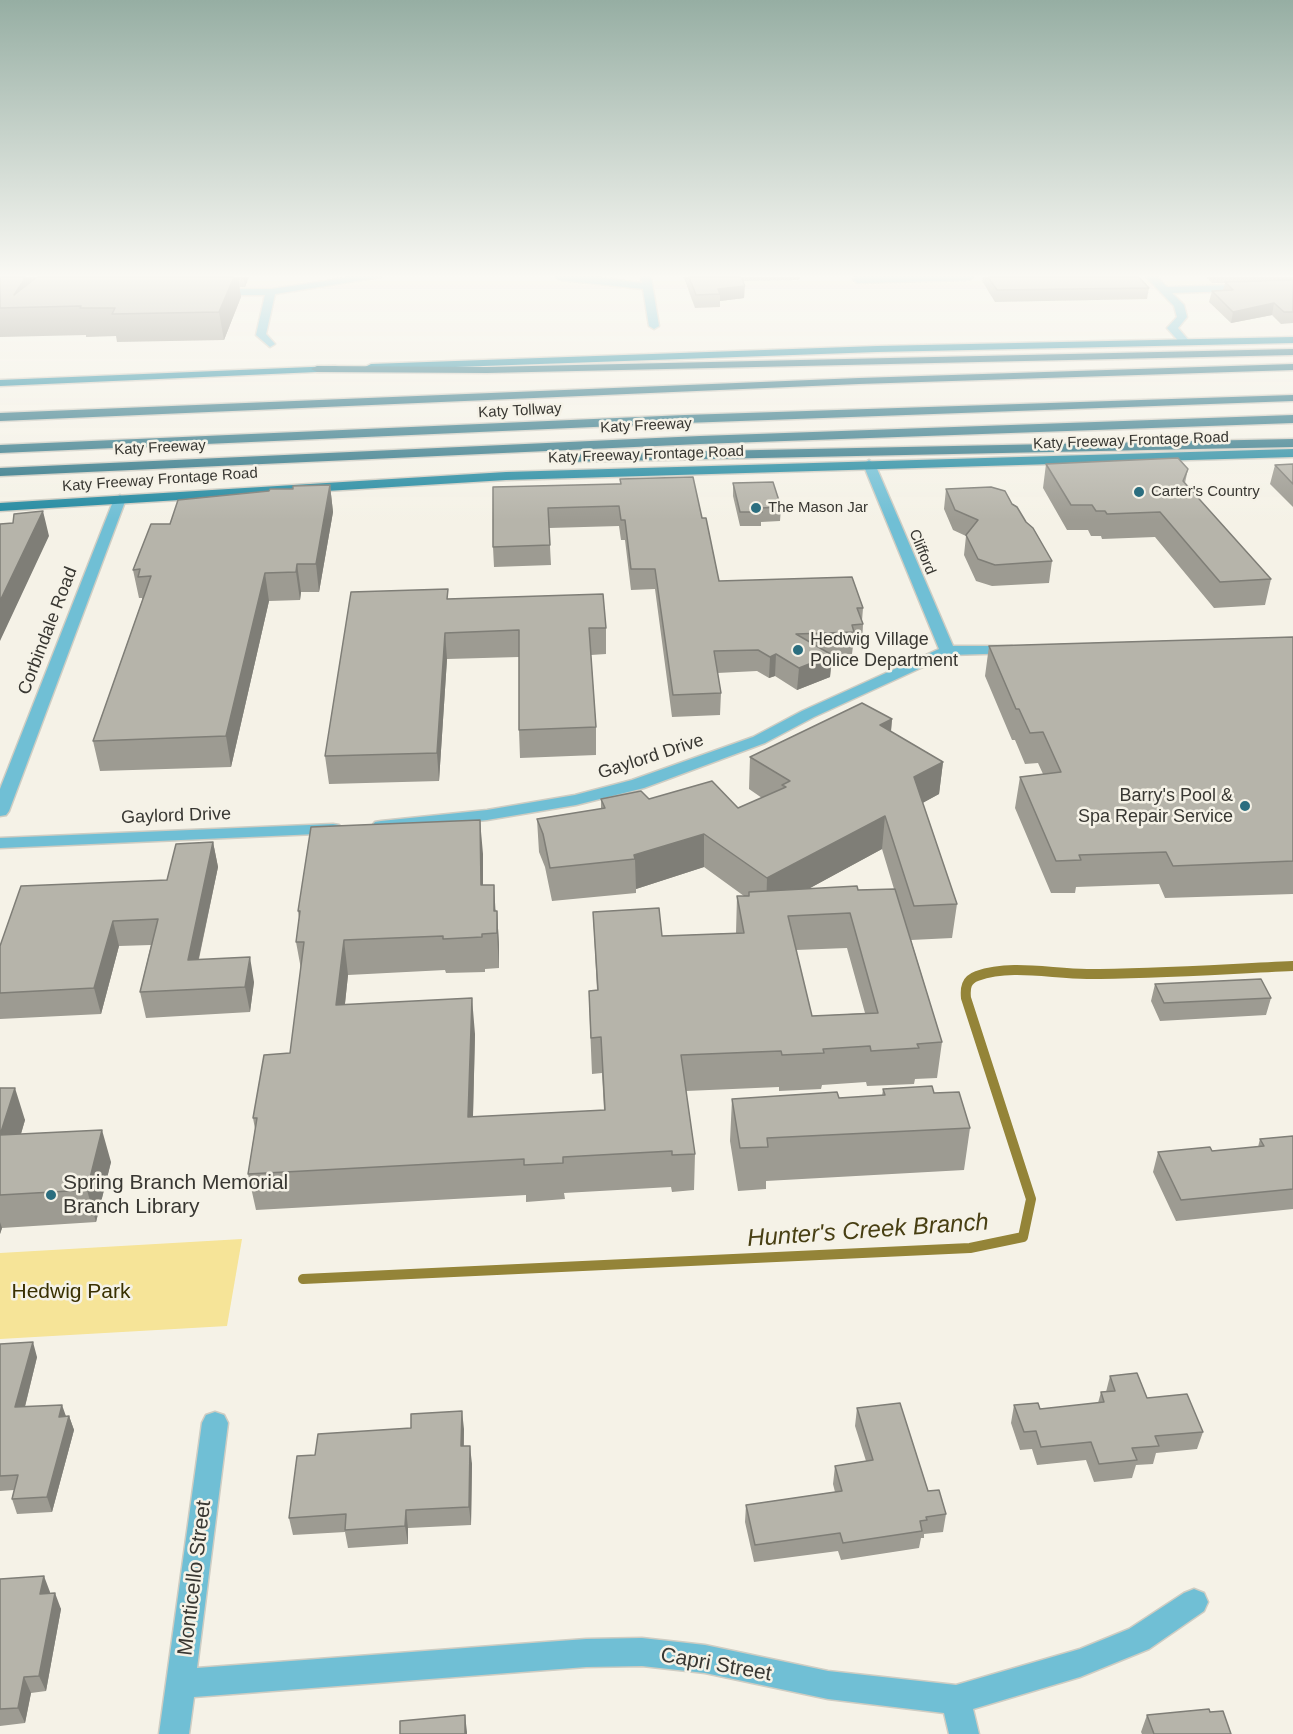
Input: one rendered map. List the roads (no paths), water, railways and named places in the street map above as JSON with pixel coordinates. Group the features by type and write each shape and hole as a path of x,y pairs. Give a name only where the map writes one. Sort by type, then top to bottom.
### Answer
{"highway":[{"path":"317,369 487,370 1028,358"},
{"path":"0,417 835,382 1293,367"},
{"name":"Katy Tollway","path":"0,438 732,406 1293,387"},
{"name":"Katy Tollway","path":"0,449 673,419 1293,398"},
{"name":"Katy Freeway","path":"0,472 883,432 1293,419"},
{"path":"265,459 568,458 1293,443"}],"main road":[{"path":"2,383 621,358"},
{"name":"Katy Freeway Frontage Road","path":"0,507 473,477 1293,453"}],"street":[{"name":"Clifford","path":"869,464 947,651"},
{"name":"Corbindale Road","path":"0,811 120,499"},
{"name":"Gaylord Drive","path":"364,827 487,815 576,800 638,784 759,740 808,714 947,651 1024,650"},
{"name":"Gaylord Drive","path":"0,843 347,828"},
{"name":"Monticello Street","path":"174,1734 215,1423"},
{"name":"Capri Street","path":"181,1684 586,1653 642,1652 705,1659 828,1685 956,1700 1080,1663 1139,1639 1194,1602"},
{"path":"956,1700 964,1734"}],"waterway":[{"name":"Hunter's Creek Branch","path":"303,1279 970,1248 1023,1237 1031,1199 966,998 968,982 990,972 1018,970 1113,974 1293,966"}],"place":[{"name":"Carter's Country","path":"1139,492"},
{"name":"The Mason Jar","path":"756,508"},
{"name":"Hedwig Village Police Department","path":"798,650"},
{"name":"Barry's Pool & Spa Repair Service","path":"1245,806"},
{"name":"Spring Branch Memorial Branch Library","path":"51,1195"}],"park label":[{"name":"Hedwig Park","path":"71,1292"}]}
